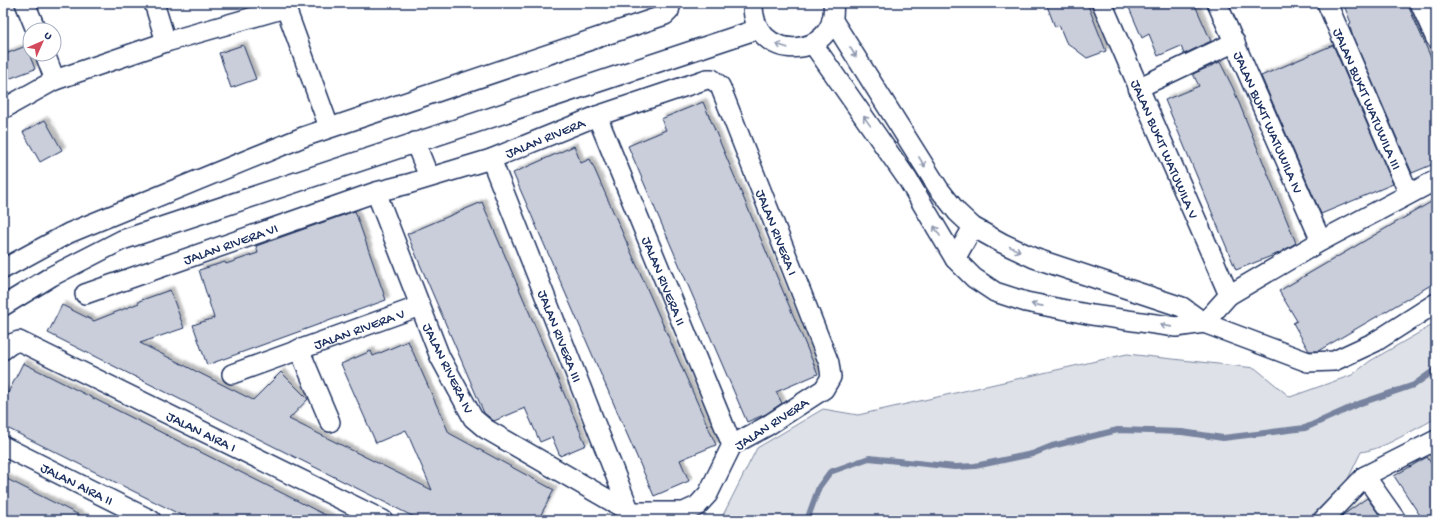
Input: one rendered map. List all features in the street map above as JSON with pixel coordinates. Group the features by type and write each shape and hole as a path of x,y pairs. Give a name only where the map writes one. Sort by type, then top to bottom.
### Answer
{"street":[{"path":"25,3 33,22"},
{"path":"154,3 166,42"},
{"path":"3,269 69,233 329,127 665,16 669,10 670,3"},
{"path":"753,3 754,20 758,29 767,39 778,45 789,48 802,48 813,44 828,29 833,11"},
{"name":"JALAN BUKIT WATUWILA V","path":"1102,3 1230,295"},
{"name":"JALAN BUKIT WATUWILA IV","path":"1218,3 1322,242"},
{"name":"JALAN BUKIT WATUWILA III","path":"1327,3 1409,194"},
{"path":"1420,3 1436,39"},
{"path":"3,109 55,80 166,42 284,6 329,127"},
{"path":"833,11 939,189 957,212 972,226 1002,243 1034,258 1182,307 1204,323 1308,362 1334,361 1375,342 1436,303"},
{"path":"3,306 52,276 122,240 758,29"},
{"path":"1138,88 1234,42"},
{"path":"813,44 908,180 955,259 974,278 995,292 1026,302 1092,315 1176,327 1204,323 1230,295 1322,242 1436,180"},
{"path":"48,62 55,80"},
{"name":"JALAN RIVERA","path":"376,192 491,160 597,116 707,79 712,79"},
{"name":"JALAN RIVERA I","path":"712,79 720,86 829,363 831,377 824,389"},
{"name":"JALAN RIVERA II","path":"597,116 732,444"},
{"path":"415,142 429,177"},
{"name":"JALAN RIVERA III","path":"491,160 630,512"},
{"name":"JALAN RIVERA IV","path":"376,192 440,357 473,418 479,424 630,512"},
{"name":"JALAN RIVERA VI","path":"85,294 376,192"},
{"path":"955,259 972,226"},
{"name":"JALAN RIVERA V","path":"232,374 420,306"},
{"name":"JALAN AIRA I","path":"11,346 383,520"},
{"name":"JALAN RIVERA V","path":"299,350 330,422"},
{"name":"JALAN RIVERA","path":"630,512 684,512 697,506 708,494 732,444 767,426 824,389"},
{"path":"1323,520 1365,476 1436,440"},
{"name":"JALAN AIRA II","path":"3,446 151,520"},
{"path":"1365,476 1396,520"}],"shaded area":[{"path":"1436,323 1436,417 1387,444 1375,449 1361,452 1347,481 1307,520 716,520 721,519 757,448 823,409 858,415 1127,354 1255,368 1290,397 1352,375 1370,361"}],"building":[{"path":"1046,3 1087,3 1106,51 1087,58 1066,42 1059,25 1055,27"},
{"path":"1127,3 1194,3 1211,41 1184,54 1181,46 1158,56 1149,34 1142,38"},
{"path":"1343,3 1407,3 1436,69 1436,163 1412,173 1353,37 1349,24 1351,23"},
{"path":"243,45 256,79 231,88 219,53"},
{"path":"1333,45 1393,184 1321,214 1261,76"},
{"path":"22,48 22,62 32,62 35,69 3,81 3,55"},
{"path":"1220,62 1233,88 1296,243 1279,253 1236,270 1165,100 1199,86 1193,74"},
{"path":"703,102 818,374 776,392 782,403 766,414 747,422 628,146 666,130 661,119"},
{"path":"45,120 62,150 40,162 23,132"},
{"path":"574,146 581,163 590,159 716,445 680,460 689,481 654,496 513,173"},
{"path":"1436,199 1436,282 1318,351 1309,351 1293,323 1297,321 1279,291"},
{"path":"482,202 586,445 560,456 552,437 540,442 525,408 494,421 484,413 407,234"},
{"path":"355,211 386,300 207,365 193,325 214,318 199,270 225,262 226,264 258,253 256,246"},
{"path":"170,290 184,328 140,343 253,400 281,372 308,399 289,419 432,490 406,430 376,443 341,364 371,351 373,356 408,341 449,433 554,490 538,520 420,520 48,333 62,305 94,321 139,303 139,301"},
{"path":"23,363 335,520 191,520 3,426 3,390 8,393"},
{"path":"1427,457 1436,471 1436,520 1423,520 1394,476"},
{"path":"3,477 89,520 3,520"},
{"path":"1367,498 1383,520 1338,520 1343,515"}],"waterway":[{"path":"807,520 819,487 830,472 869,458 955,467 975,466 1032,454 1052,446 1118,430 1182,432 1223,438 1305,428 1361,403 1414,385 1436,369"}]}
